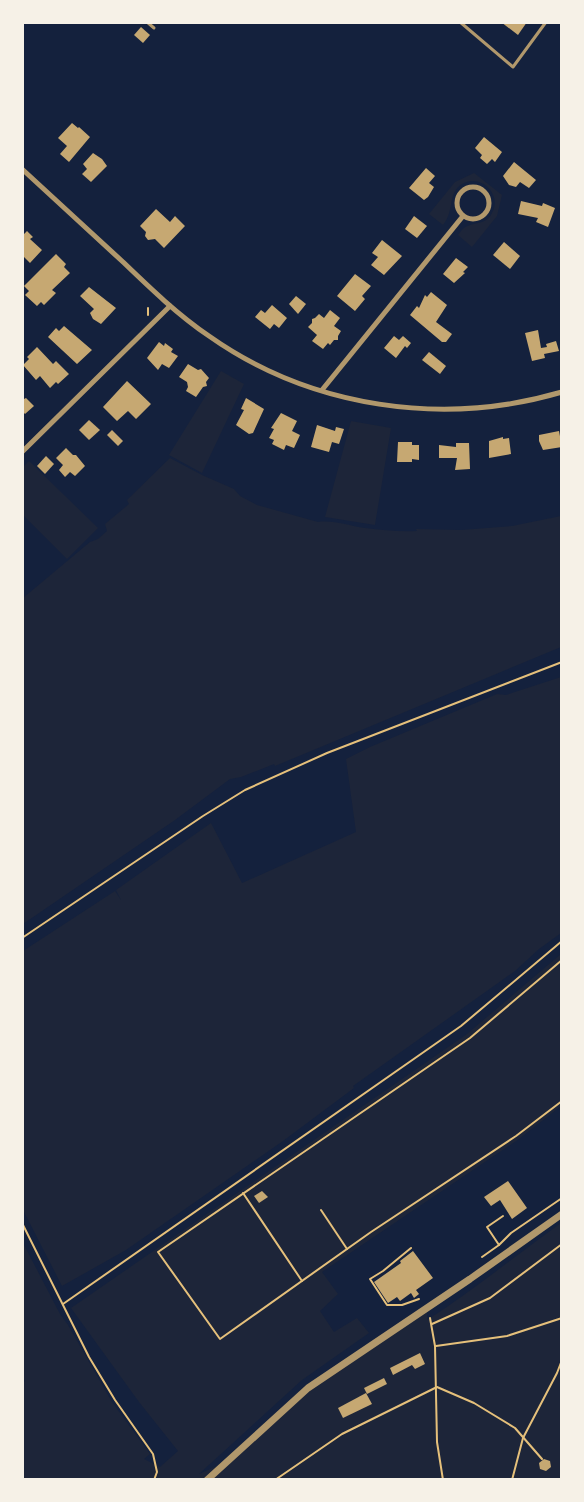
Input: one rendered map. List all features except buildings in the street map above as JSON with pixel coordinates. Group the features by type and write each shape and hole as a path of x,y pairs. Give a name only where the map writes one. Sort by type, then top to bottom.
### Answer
{"street":[{"path":"22,169 170,306 210,337 243,358 281,376 375,404 429,410 505,405 561,392"},
{"path":"469,187 483,190 489,199 486,213 477,219 463,216 457,207 460,193 469,187"},
{"path":"322,390 463,216"},
{"path":"22,452 170,306"},
{"path":"207,1479 308,1388 561,1214"}],"lane":[{"path":"147,22 154,28"},
{"path":"460,22 513,67 546,22"}],"path":[{"path":"22,938 202,816 245,790 327,753 561,662"},
{"path":"63,1304 461,1026 561,941"},
{"path":"561,960 470,1038 158,1252 220,1339 347,1249 516,1136 561,1101"},
{"path":"243,1193 302,1281"},
{"path":"482,1257 511,1233 561,1198"},
{"path":"321,1210 347,1249"},
{"path":"499,1245 487,1227 503,1216"},
{"path":"22,1223 89,1357 115,1400 153,1454 157,1472 154,1479"},
{"path":"431,1324 490,1298 561,1244"},
{"path":"411,1248 370,1279 387,1305 392,1306 419,1299"},
{"path":"427,1308 435,1346 434,1388 437,1442 443,1479"},
{"path":"435,1346 507,1335 561,1318"},
{"path":"512,1479 523,1438 561,1360"},
{"path":"275,1479 342,1434 434,1388 459,1395 515,1428 542,1460"}],"shaded area":[{"path":"474,173 502,195 497,216 472,247 458,235 464,228 487,220 492,213 495,206 494,199 488,187 476,181 469,181 457,188 447,220 443,225 429,214 455,182"},
{"path":"221,371 244,384 202,473 169,455"},
{"path":"351,421 391,428 375,525 325,517"},
{"path":"170,458 234,489 240,496 257,505 318,522 398,531 461,530 512,526 561,516 561,647 275,766 274,764 230,779 175,820 23,924 23,598 90,542 98,539 107,531 105,524 129,504 127,500"},
{"path":"29,461 98,528 67,559 23,515 23,467"},
{"path":"561,677 561,933 515,971 353,1086 354,1088 283,1141 126,1250 62,1286 23,1210 23,951 115,891 121,900 116,890 211,823 242,883 356,832 346,759 497,694 506,695"},
{"path":"561,954 561,1106 519,1139 322,1272 338,1294 320,1311 334,1332 357,1318 369,1333 302,1380 199,1474 228,1461 308,1388 427,1308 427,1320 444,1309 561,1223 561,1479 23,1479 22,1383 25,1381 22,1377 22,1241 60,1314 112,1402 150,1454 144,1459 160,1467 178,1451 139,1402 71,1308 467,1034"}]}
